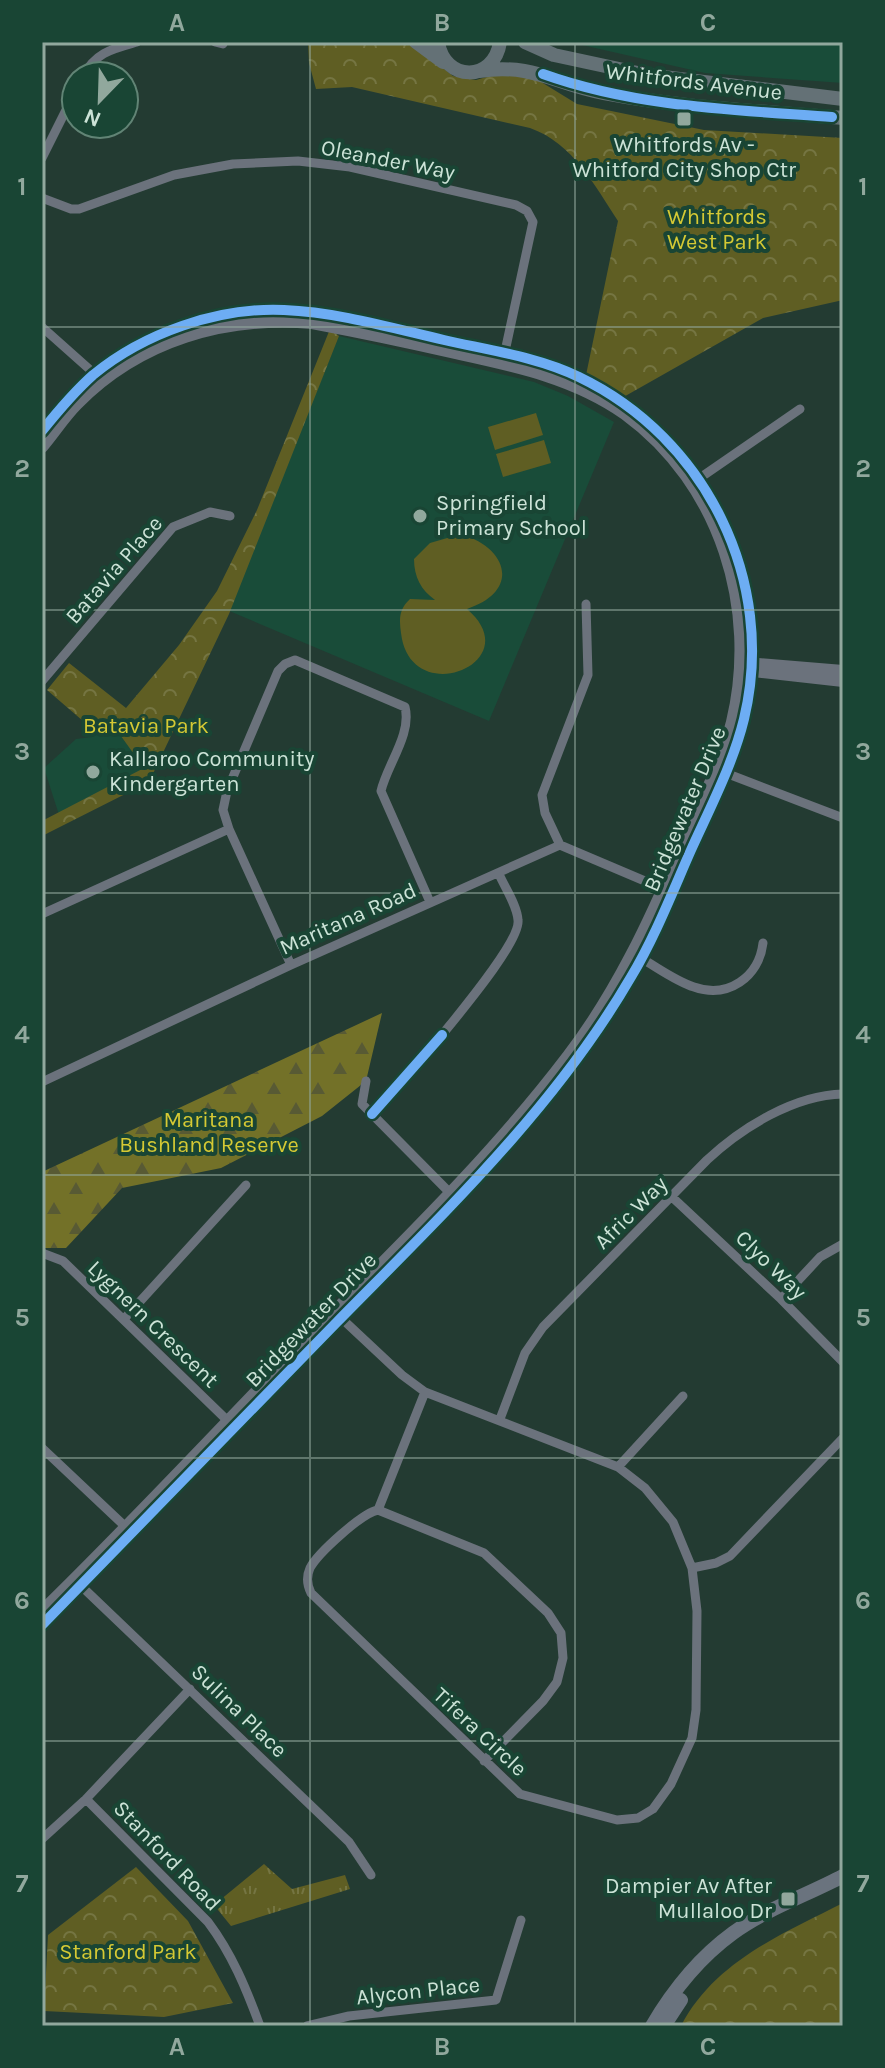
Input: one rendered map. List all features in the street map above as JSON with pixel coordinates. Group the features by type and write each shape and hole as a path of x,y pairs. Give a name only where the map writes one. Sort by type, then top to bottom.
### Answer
{"main road":[{"path":"416,42 450,66"},
{"path":"438,42 440,52 450,66"},
{"path":"479,71 495,59 500,42"},
{"name":"Whitfords Avenue","path":"525,42 554,55 632,72 843,99"},
{"name":"Whitfords Avenue","path":"450,66 464,72 504,67 521,69 603,93 665,102 843,118"},
{"path":"652,2026 692,1972 731,1935 843,1876"},
{"path":"664,2026 689,1989 731,1947 763,1926 843,1887"}],"street":[{"path":"93,60 102,53 137,42"},
{"path":"42,158 60,122"},
{"name":"Oleander Way","path":"42,198 79,209 174,175 233,164 298,161 350,167 516,205 527,211 533,222 503,359"},
{"name":"Bridgewater Drive","path":"42,431 66,401 98,378 174,341 226,325 251,321 312,323 503,359 580,388 624,414 695,480 723,518 742,575 751,623 747,667 719,771 637,956 570,1053 453,1196 77,1583 42,1625"},
{"path":"42,327 98,378"},
{"name":"Bridgewater Drive","path":"42,447 98,378"},
{"path":"695,480 800,409"},
{"name":"Batavia Place","path":"42,681 173,527 210,512 230,516"},
{"path":"586,604 588,675 542,795 545,813 560,845 668,891"},
{"path":"291,965 223,810 224,798 275,678 285,664 295,660 304,662 405,707 404,729 381,791 430,902"},
{"path":"747,667 843,671"},
{"path":"747,667 843,681"},
{"path":"719,771 843,818"},
{"path":"42,914 229,829"},
{"name":"Maritana Road","path":"42,1082 291,965 560,845"},
{"path":"442,1035 487,977 517,931 517,915 499,874"},
{"path":"637,956 690,986 713,990 733,986 748,977 757,966 763,943"},
{"path":"366,1081 362,1104 453,1196"},
{"name":"Afric Way","path":"500,1419 525,1353 543,1327 727,1141 751,1125 790,1107 843,1094"},
{"path":"124,1319 246,1185"},
{"name":"Clyo Way","path":"672,1197 843,1362"},
{"path":"781,1299 820,1257 843,1244"},
{"name":"Lygnern Crescent","path":"42,1253 63,1261 232,1425"},
{"name":"Tifera Circle","path":"338,1315 402,1375 425,1392 618,1467 645,1488 673,1522 692,1568 697,1611 695,1723 680,1769 653,1809 638,1818 617,1820 520,1794 315,1600 308,1576 313,1564 359,1518 378,1510"},
{"path":"425,1392 378,1510 484,1553 548,1613 561,1633 563,1658 557,1682 543,1701 484,1761"},
{"path":"618,1467 683,1396"},
{"path":"692,1568 716,1563 730,1556 843,1438"},
{"path":"42,1448 128,1530"},
{"name":"Bridgewater Drive","path":"42,1611 77,1583"},
{"name":"Sulina Place","path":"77,1583 349,1842 371,1875"},
{"path":"42,1839 86,1799 190,1689"},
{"name":"Stanford Road","path":"86,1799 208,1922 235,1965 260,2026"},
{"name":"Alycon Place","path":"307,2026 349,2016 496,2000 521,1920"}],"shaded area":[{"path":"569,42 843,42 843,83 705,73"},
{"name":"Springfield Primary School","path":"339,336 534,382 568,396 614,422 489,721 227,610"},
{"name":"Kallaroo Community Kindergarten","path":"113,725 145,768 60,818 44,768 76,739 92,737"}],"green space":[{"name":"Whitfords West Park","path":"308,42 410,42 453,76 476,80 497,74 533,77 577,104 704,130 843,138 843,300 763,318 620,399 585,380 618,221 582,167 559,144 530,128 352,87 316,89 309,63"},
{"name":"Batavia Park","path":"330,329 339,336 229,614 149,782 42,836 42,821 144,768 113,725 90,727 47,690 69,663 126,708 179,645 217,591 257,510"},
{"path":"536,413 543,435 495,450 488,427"},
{"path":"544,440 551,463 503,477 496,454"},
{"path":"461,534 489,549 498,559 502,570 501,581 495,592 467,609 483,629 485,646 476,661 461,670 442,674 424,670 409,657 401,633 401,614 410,599 435,600 419,582 414,559 430,543"},
{"name":"Maritana Bushland Reserve","path":"382,1013 366,1081 322,1116 221,1168 122,1188 66,1248 42,1248 42,1172"},
{"path":"264,1864 292,1889 345,1875 350,1889 231,1926 214,1905"},
{"name":"Stanford Park","path":"136,1867 188,1921 233,2003 164,2017 44,2011 48,1935"},
{"path":"843,1903 843,2026 681,2026 695,2004 731,1967 774,1939"}],"cycle path":[{"path":"543,74 613,94 649,100 832,117"},
{"path":"42,431 79,388 113,360 158,335 233,313 284,310 324,314 547,364 579,377 624,404 663,437 696,476 722,519 740,566 750,616 752,667 744,719 734,753 663,915 631,977 568,1071 456,1200 42,1625"},
{"path":"372,1114 442,1035"}],"place":[{"name":"Whitfords Av - Whitford City Shop Ctr","path":"684,119"},
{"name":"Springfield Primary School","path":"420,516"},
{"name":"Kallaroo Community Kindergarten","path":"93,772"},
{"name":"Dampier Av After Mullaloo Dr","path":"788,1899"}]}
